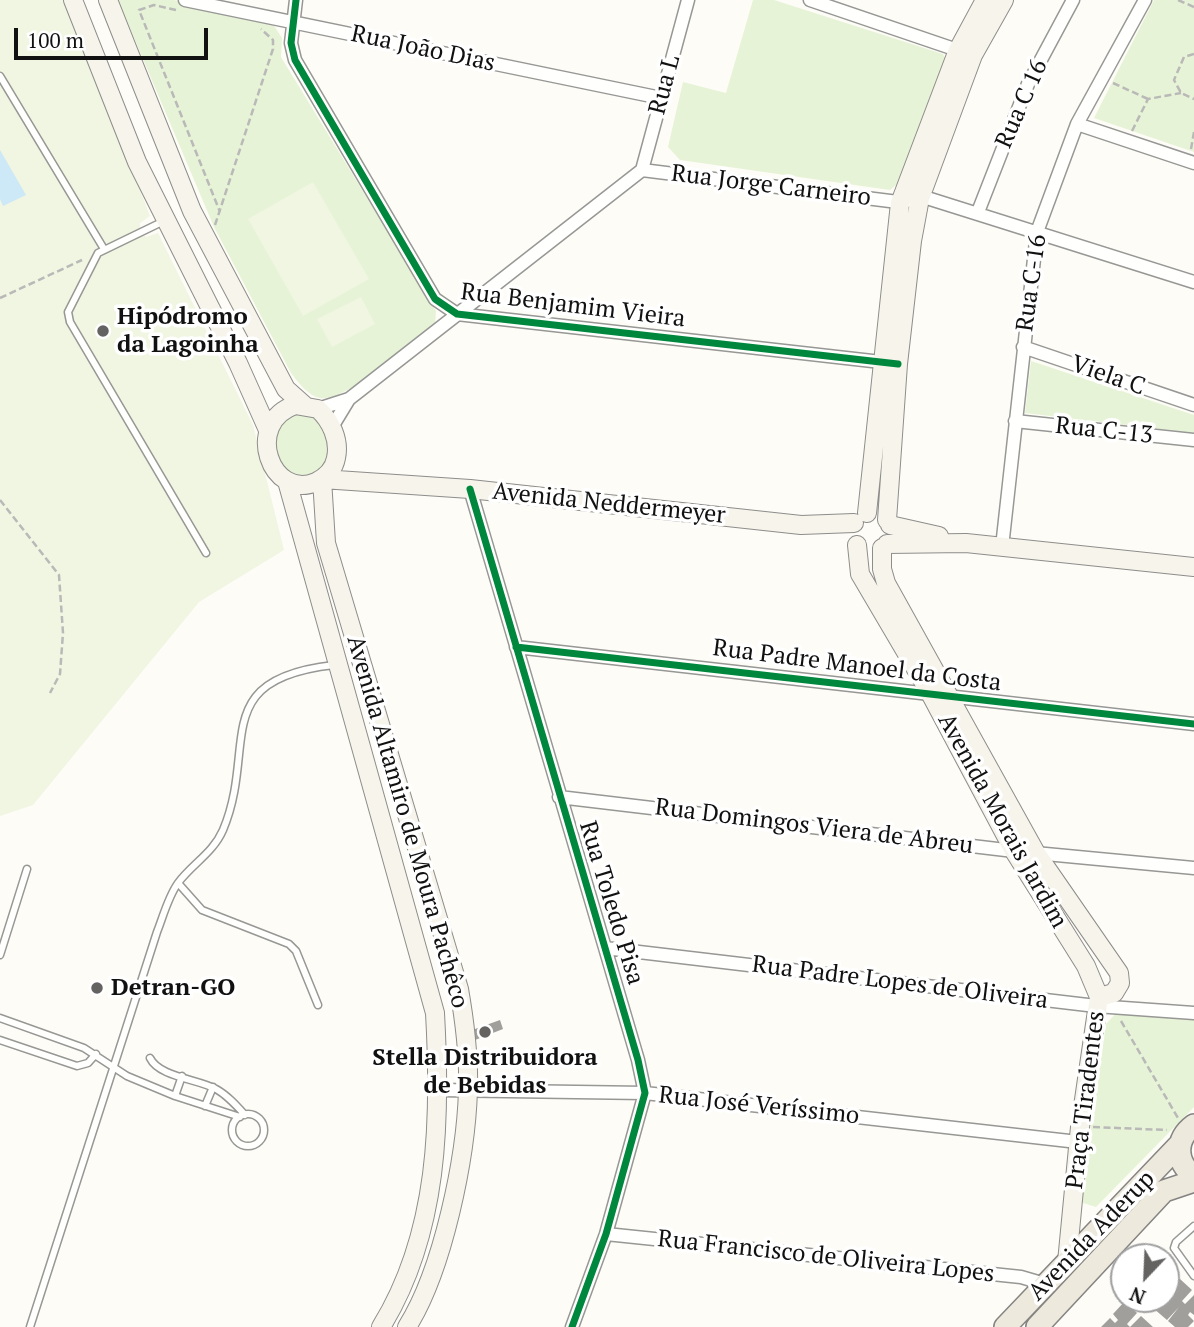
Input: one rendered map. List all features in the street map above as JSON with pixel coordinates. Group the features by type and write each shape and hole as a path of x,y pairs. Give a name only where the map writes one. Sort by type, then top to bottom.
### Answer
{"main road":[{"path":"72,0 137,162 238,363 268,430 270,460 276,472 288,481 311,484 330,472 337,454 332,427 286,389 209,245 192,211 108,0"},
{"path":"899,288 920,198 985,0"},
{"path":"890,363 899,288 900,203 966,53 1004,0"},
{"path":"165,220 192,211"},
{"name":"Avenida Morais Jardim","path":"890,363 888,523 882,569 886,583 951,696 1035,853 1114,964 1120,983 1114,993 1101,999 1086,966 1014,850 930,693 860,574 858,530 890,363"},
{"path":"268,430 278,414 295,405 311,407"},
{"name":"Avenida Neddermeyer","path":"337,454 374,480"},
{"name":"Avenida Neddermeyer","path":"322,479 374,480 470,489 858,530"},
{"name":"Avenida Altamiro de Moura Pachêco","path":"322,479 326,543 460,989 466,1033 468,1091 458,1176 435,1265 407,1327"},
{"name":"Avenida Altamiro de Moura Pachêco","path":"288,481 435,1013 439,1090 438,1139 426,1209 412,1261 381,1327"},
{"path":"966,543 885,546 872,552 858,530 878,514 888,523 966,543 1194,568"},
{"name":"Praça Tiradentes","path":"1067,1262 1079,1134 1101,999"},
{"name":"Avenida Aderup","path":"1037,1327 1164,1192 1194,1178 1181,1162 1186,1134"},
{"name":"Avenida Aderup","path":"1005,1327 1186,1134"}],"street":[{"name":"Rua Benjamim Vieira","path":"296,0 290,43 295,60 435,299 457,314 890,363"},
{"name":"Rua L","path":"642,170 688,0"},
{"path":"812,0 846,5 966,53"},
{"name":"Rua C 16","path":"978,212 1028,84 1073,0"},
{"name":"Rua C-16","path":"1002,547 1037,232 1077,124 1145,0"},
{"name":"Rua João Dias","path":"182,5 291,23 661,98"},
{"path":"1077,124 1191,162"},
{"path":"332,427 349,399 642,170"},
{"name":"Rua Jorge Carneiro","path":"642,170 900,203"},
{"path":"900,203 920,198 978,212 1194,282"},
{"name":"Viela C","path":"1023,347 1194,405"},
{"path":"311,407 349,399"},
{"name":"Rua C-13","path":"1015,421 1194,440"},
{"name":"Rua Toledo Pisa","path":"470,489 559,797 606,948 645,1093"},
{"name":"Rua Padre Manoel da Costa","path":"516,647 1194,724"},
{"name":"Rua Domingos Viera de Abreu","path":"559,797 1035,853 1194,868"},
{"name":"Rua Padre Lopes de Oliveira","path":"606,948 1101,999 1194,1013"},
{"name":"Rua José Veríssimo","path":"439,1090 645,1093 1079,1134"},
{"path":"572,1327 606,1234 645,1093"},
{"name":"Rua Francisco de Oliveira Lopes","path":"606,1234 1021,1277 1045,1284"}],"lane":[{"path":"0,76 101,251"},
{"path":"165,220 101,251 71,302 68,312 70,323 206,553"},
{"path":"30,1327 157,932 178,883 210,852 223,832 232,804 247,707 258,692 275,681 312,668 338,665"},
{"path":"0,955 27,869"},
{"path":"178,883 202,910 289,944 296,951 318,1005"},
{"path":"0,1018 96,1054 113,1067 175,1096 242,1116 256,1117 263,1125 263,1136 251,1146 240,1144 233,1136 233,1125 242,1116"},
{"path":"0,1040 77,1066 88,1063 96,1054"},
{"path":"150,1058 158,1067 213,1087 227,1096 242,1116"},
{"path":"175,1096 181,1076"},
{"path":"205,1106 213,1087"},
{"path":"1194,1226 1174,1248 1194,1276"}],"path":[{"path":"1178,0 1194,7"},
{"path":"182,5 154,5 139,10 220,212"},
{"path":"209,245 273,49 273,40 265,31 253,26"},
{"path":"1181,93 1174,80 1177,67 1184,57 1194,54"},
{"path":"1102,78 1148,99 1181,93 1194,99"},
{"path":"1128,141 1141,108 1148,99"},
{"path":"1191,162 1194,132"},
{"path":"0,298 101,251"},
{"path":"0,500 59,575 63,634 60,674 50,693"},
{"path":"1101,999 1186,1134"},
{"path":"1079,1134 1186,1134"}],"green space":[{"name":"Hipódromo da Lagoinha","path":"0,0 67,0 150,216 140,223 140,231 146,237 158,233 253,425 284,550 199,602 33,805 0,816"},
{"path":"118,0 174,0 271,21 282,38 281,57 436,311 435,324 379,369 346,391 332,397 320,398 311,395 304,388 291,373 214,227"},
{"path":"753,0 774,0 943,54 947,62 901,181 890,190 680,160 668,147 683,82 726,93"},
{"path":"1154,0 1194,0 1194,152 1094,118"},
{"path":"313,182 369,279 303,316 248,219"},
{"path":"361,297 375,324 332,347 317,319"},
{"path":"1031,361 1194,415 1194,433 1025,413"},
{"path":"297,408 319,413 333,442 324,471 299,480 278,462 272,432"},
{"path":"1118,1011 1194,1019 1194,1107 1096,1207 1080,1202 1106,1024"}],"water":[{"path":"0,150 26,195 3,206 0,199"}],"building":[{"name":"Stella Distribuidora de Bebidas","path":"500,1020 503,1029 475,1040 475,1029"},
{"path":"1180,1279 1192,1290 1182,1301 1185,1304 1194,1295 1194,1315 1190,1312 1188,1315 1194,1321 1188,1327 1175,1327 1168,1321 1174,1313 1180,1313"},
{"path":"1137,1313 1127,1324 1130,1327 1101,1327 1110,1318 1115,1323 1118,1320 1113,1314"},
{"path":"1159,1313 1173,1313 1167,1320"},
{"path":"1141,1316 1153,1327 1130,1327"}],"cycle path":[{"path":"296,0 291,43 295,60 435,299 457,314 898,364"},
{"path":"470,489 638,1060 645,1093 606,1234 572,1327"},
{"path":"516,647 1194,724"}],"place":[{"name":"Hipódromo da Lagoinha","path":"103,331"},
{"name":"Detran-GO","path":"97,988"},
{"name":"Stella Distribuidora de Bebidas","path":"485,1032"}]}
